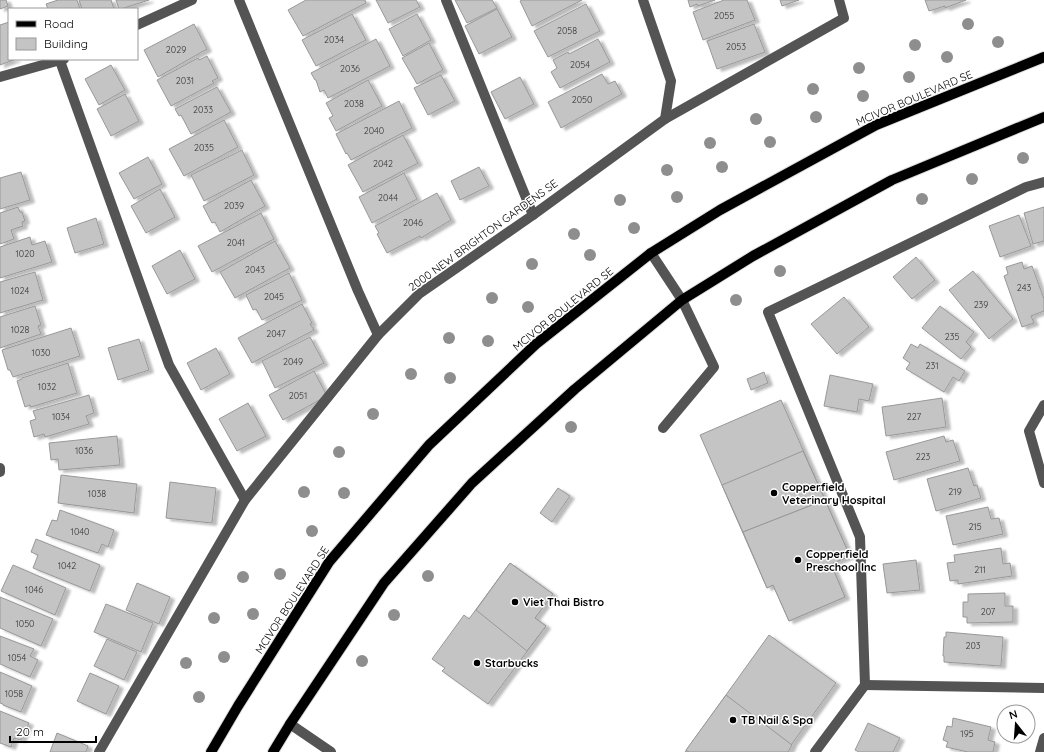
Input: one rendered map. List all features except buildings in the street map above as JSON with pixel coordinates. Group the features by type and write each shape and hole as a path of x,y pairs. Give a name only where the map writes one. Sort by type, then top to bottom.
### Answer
{"main road":[{"name":"MCIVOR BOULEVARD SE","path":"210,752 330,562 429,445 536,344 651,254 720,210 876,125 1044,58"},
{"path":"273,752 384,583 472,483 574,389 682,300 753,256 892,180 1044,117"}],"street":[{"path":"138,25 192,0"},
{"path":"239,0 358,291 378,335"},
{"path":"446,0 533,215"},
{"path":"643,0 671,81 665,119"},
{"name":"2000 NEW BRIGHTON GARDENS SE","path":"99,752 246,500 378,335 420,294 533,215 665,119 844,18 839,0"},
{"path":"0,78 62,60 169,365 246,500"},
{"path":"815,752 865,685 860,537 768,312 1026,188 1044,182"},
{"path":"651,254 682,300 714,367 663,428"},
{"path":"1044,405 1029,432 1044,483"},
{"path":"865,685 1044,688"},
{"path":"290,724 331,752"},
{"path":"1040,752 1044,738"}],"place":[{"name":"Copperfield Veterinary Hospital","path":"774,493"},
{"name":"Copperfield Preschool Inc","path":"798,560"},
{"name":"Viet Thai Bistro","path":"515,602"},
{"name":"Starbucks","path":"477,663"},
{"name":"TB Nail & Spa","path":"733,720"}]}
